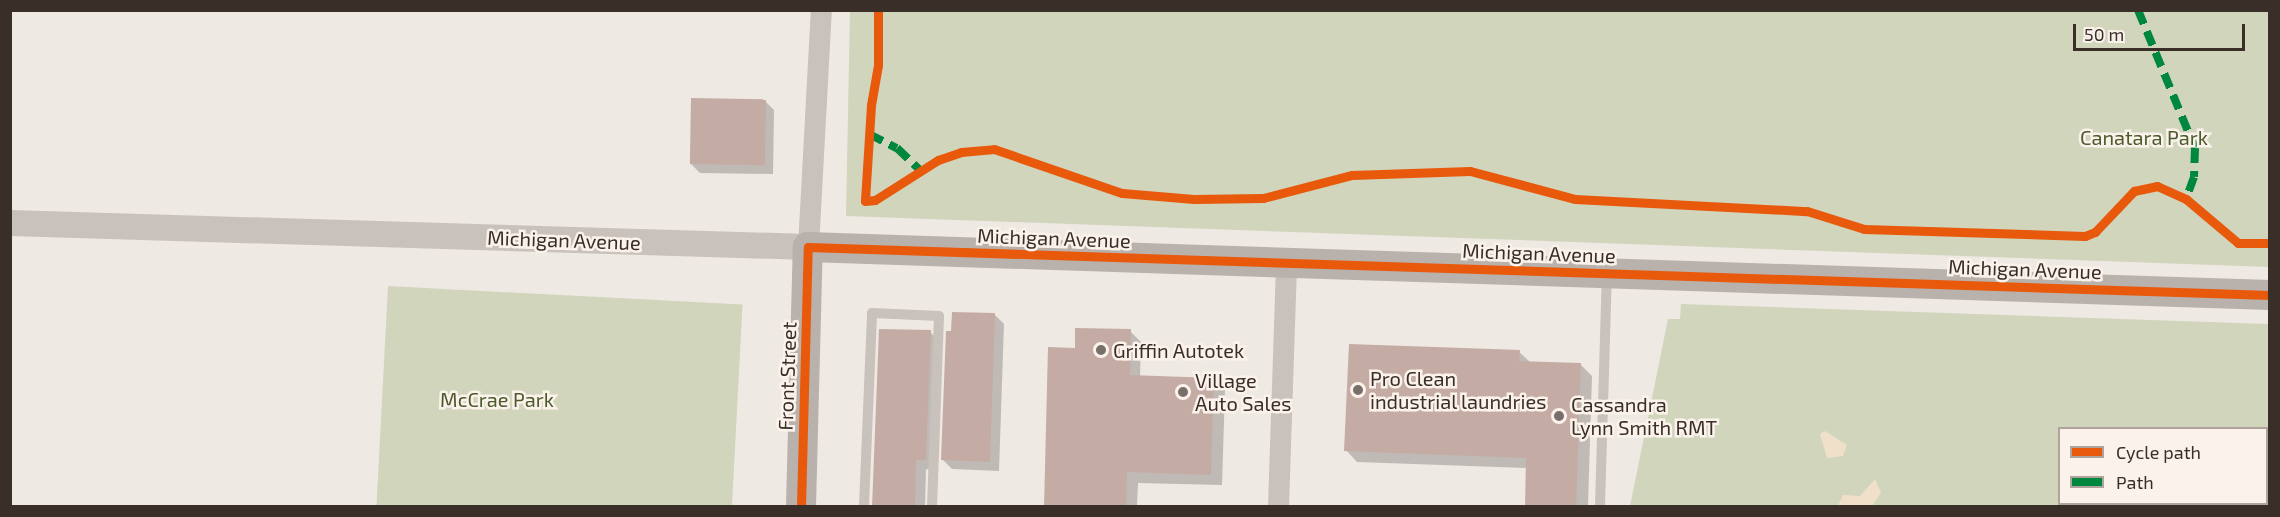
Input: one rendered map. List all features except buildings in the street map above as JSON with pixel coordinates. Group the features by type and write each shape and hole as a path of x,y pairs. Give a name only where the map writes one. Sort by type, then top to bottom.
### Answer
{"main road":[{"name":"Michigan Avenue","path":"808,248 2270,295"},
{"name":"Front Street","path":"801,507 808,248"}],"street":[{"name":"Front Street","path":"808,248 821,10"},
{"name":"Michigan Avenue","path":"10,223 808,248"},
{"path":"1278,507 1286,263"}],"lane":[{"path":"1600,507 1607,274"},
{"path":"864,507 872,313 939,316 932,507"}],"green space":[{"name":"Canatara Park","path":"850,11 2269,11 2269,267 846,216"},
{"name":"McCrae Park","path":"388,286 743,305 732,506 376,506"},
{"path":"1681,304 2269,324 2269,506 1630,506 1668,319 1680,319"}],"sand":[{"path":"1825,431 1847,445 1843,456 1827,458 1820,434"},
{"path":"1875,479 1881,493 1872,506 1838,506 1843,495 1860,496"}],"marked path":[{"path":"2138,10 2195,148 2194,177 2186,199"},
{"path":"869,134 897,148 921,171"}],"cycle path":[{"path":"878,10 878,65 871,105 865,201 875,200 938,160 961,152 994,149 1122,193 1194,199 1263,198 1352,175 1470,171 1575,199 1807,211 1864,229 2085,236 2095,232 2134,191 2157,186 2186,199 2238,243 2270,243"},
{"path":"801,506 808,247 2270,295"}],"place":[{"name":"Griffin Autotek","path":"1101,350"},
{"name":"Pro Clean industrial laundries","path":"1358,390"},
{"name":"Village Auto Sales","path":"1183,392"},
{"name":"Cassandra Lynn Smith RMT","path":"1559,416"}]}
